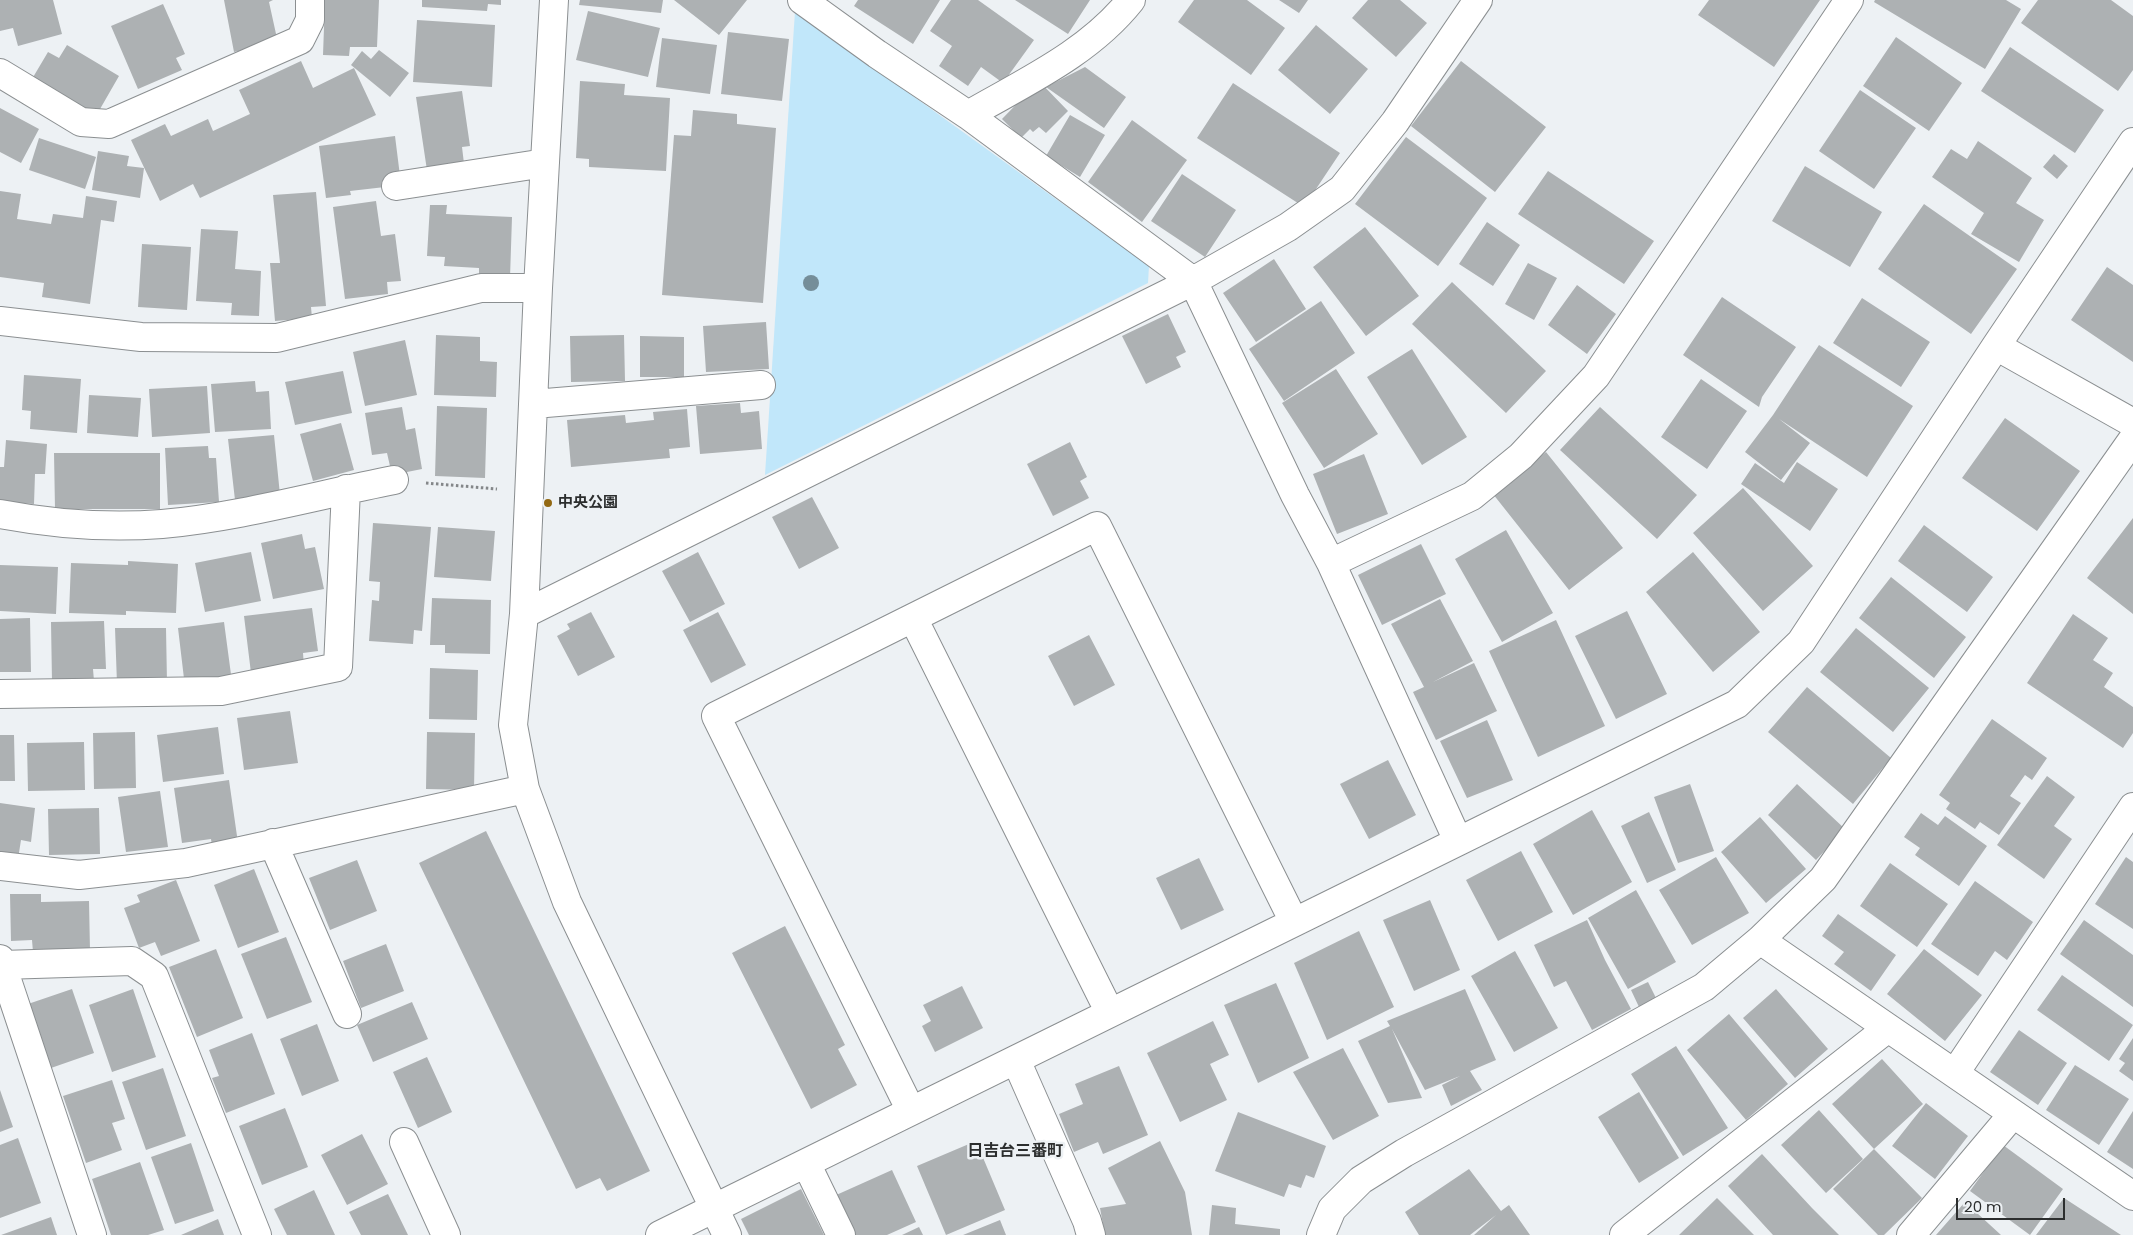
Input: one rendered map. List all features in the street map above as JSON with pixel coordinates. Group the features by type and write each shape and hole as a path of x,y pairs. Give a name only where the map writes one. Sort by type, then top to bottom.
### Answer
{"street":[{"path":"0,73 81,122 109,124 300,40 310,20 310,0"},
{"path":"554,0 538,288 524,614 513,725 525,789 567,902 727,1235"},
{"path":"802,0 877,54 968,115 1193,281 1295,495 1331,563 1458,841"},
{"path":"968,115 1075,53 1123,10 1131,0"},
{"path":"524,614 1193,281 1288,227 1342,189 1395,122 1478,0"},
{"path":"1331,563 1472,496 1521,456 1596,376 1849,0"},
{"path":"660,1235 1738,704 1801,642 2133,142"},
{"path":"396,186 545,163"},
{"path":"0,320 141,337 277,338 481,288 538,288"},
{"path":"1996,346 2133,423"},
{"path":"534,404 761,385"},
{"path":"1321,1235 1332,1209 1360,1180 1404,1153 1704,987 1760,940 1823,879 2133,439"},
{"path":"0,514 30,520 102,526 163,524 258,510 394,480"},
{"path":"0,694 220,691 338,666 346,490"},
{"path":"911,1111 716,716 1097,526 1294,922"},
{"path":"913,618 1110,1013"},
{"path":"0,866 79,875 186,863 525,789"},
{"path":"1955,1073 2133,807"},
{"path":"274,843 347,1014"},
{"path":"1760,940 2133,1196"},
{"path":"92,1235 1,962 132,961 154,976 257,1235"},
{"path":"1624,1235 1888,1028"},
{"path":"1016,1060 1087,1221 1091,1235"},
{"path":"1911,1235 2013,1114"},
{"path":"404,1142 446,1235"},
{"path":"806,1162 841,1235"}],"path":[{"path":"394,480 530,492"}],"shaded area":[{"path":"795,11 1149,266 1148,283 765,475"}],"building":[{"path":"0,0 53,0 62,34 18,46 13,28 0,31"},
{"path":"224,0 273,0 269,2 278,43 234,52"},
{"path":"325,0 379,0 377,47 350,47 349,56 323,55"},
{"path":"422,0 501,0 501,5 488,4 487,11 422,7"},
{"path":"580,0 663,0 661,13 579,5"},
{"path":"674,0 747,0 719,35"},
{"path":"858,0 940,0 913,44 854,6"},
{"path":"951,0 978,0 1034,40 1003,83 981,67 968,86 939,66 952,46 930,31"},
{"path":"1015,0 1090,0 1068,34"},
{"path":"1194,0 1247,0 1285,28 1251,75 1178,22"},
{"path":"1279,0 1308,0 1299,13"},
{"path":"1368,0 1400,0 1427,23 1396,57 1352,18"},
{"path":"1709,0 1820,0 1774,67 1698,15"},
{"path":"1875,0 2006,0 2021,9 1985,69 1874,2"},
{"path":"2038,0 2111,0 2133,16 2133,70 2118,91 2021,23"},
{"path":"163,4 185,54 176,58 182,70 138,89 111,26"},
{"path":"588,11 660,28 648,77 576,60"},
{"path":"417,20 495,25 492,87 413,82"},
{"path":"1316,25 1368,69 1330,114 1278,70"},
{"path":"728,32 789,39 782,101 721,94"},
{"path":"1896,37 1962,83 1929,131 1863,86"},
{"path":"662,38 717,45 710,94 656,87"},
{"path":"67,45 119,76 96,116 32,79 48,52 59,58"},
{"path":"2010,47 2104,110 2075,153 1981,91"},
{"path":"379,50 409,73 390,97 351,65 362,51 371,59"},
{"path":"301,61 313,88 354,68 376,115 200,198 193,184 160,201 131,140 165,124 171,136 208,119 213,131 250,114 239,90"},
{"path":"1461,61 1546,127 1495,192 1411,126"},
{"path":"1085,67 1126,97 1104,128 1046,87"},
{"path":"580,81 625,84 624,95 670,98 666,171 589,167 589,159 576,158"},
{"path":"1039,81 1068,111 1046,133 1039,127 1033,132 1030,129 1021,138 1002,119"},
{"path":"1233,83 1340,153 1304,207 1197,138"},
{"path":"1860,90 1916,128 1874,189 1819,151"},
{"path":"462,91 470,146 462,147 465,172 428,177 416,97"},
{"path":"0,108 39,129 21,163 0,152"},
{"path":"693,110 737,114 737,124 776,128 763,303 662,295 674,135 691,136"},
{"path":"1070,115 1105,135 1080,177 1046,156"},
{"path":"1132,120 1187,160 1142,222 1088,182"},
{"path":"395,136 400,176 384,177 385,187 350,191 351,195 326,198 319,146"},
{"path":"1406,137 1487,198 1438,266 1355,204"},
{"path":"39,138 96,157 85,189 29,170"},
{"path":"1978,141 2032,178 2016,203 2044,220 2019,262 1971,234 1984,213 1932,177 1951,149 1967,159"},
{"path":"98,151 129,156 127,166 144,168 140,198 92,190"},
{"path":"2054,154 2068,166 2057,179 2043,167"},
{"path":"1805,166 1882,212 1850,267 1772,221"},
{"path":"1548,171 1654,241 1624,284 1518,214"},
{"path":"1182,174 1236,210 1205,257 1151,221"},
{"path":"0,191 21,194 17,219 51,224 53,214 83,218 86,196 117,201 114,222 101,220 90,304 42,297 44,283 0,277"},
{"path":"316,192 326,306 311,307 312,318 275,321 270,263 280,263 273,195"},
{"path":"376,201 381,236 395,234 401,281 387,282 388,294 345,299 333,207"},
{"path":"1924,204 2017,269 1971,334 1878,269"},
{"path":"430,205 447,205 446,214 512,217 510,278 479,276 479,268 444,266 445,257 427,256"},
{"path":"1487,222 1520,245 1493,286 1459,264"},
{"path":"1365,227 1419,296 1366,336 1313,267"},
{"path":"201,229 238,231 235,269 261,271 259,316 231,315 232,303 196,301"},
{"path":"142,244 191,247 187,310 138,307"},
{"path":"1274,259 1306,309 1256,342 1223,293"},
{"path":"1528,263 1557,278 1534,320 1505,304"},
{"path":"2107,267 2133,285 2133,362 2071,320"},
{"path":"1452,282 1546,371 1506,413 1412,324"},
{"path":"1577,285 1616,314 1587,354 1548,325"},
{"path":"1722,297 1796,347 1762,397 1759,407 1683,355"},
{"path":"1862,298 1930,342 1901,387 1833,343"},
{"path":"1321,301 1355,353 1284,401 1249,349"},
{"path":"1168,314 1186,352 1176,357 1181,367 1146,384 1122,336"},
{"path":"766,322 769,369 706,372 703,326"},
{"path":"436,335 480,337 480,361 497,362 496,397 434,395"},
{"path":"624,335 625,381 571,382 570,336"},
{"path":"640,336 684,337 684,377 640,377"},
{"path":"405,340 417,395 365,406 353,352"},
{"path":"1819,345 1913,406 1867,477 1779,419 1810,443 1781,480 1745,452 1773,415"},
{"path":"1412,349 1467,437 1422,465 1367,377"},
{"path":"1336,369 1378,434 1324,468 1282,403"},
{"path":"343,371 352,413 295,425 285,382"},
{"path":"24,375 81,379 77,433 30,429 31,411 22,410"},
{"path":"1701,379 1747,411 1707,469 1661,437"},
{"path":"255,381 256,392 269,391 271,429 215,432 211,384"},
{"path":"207,386 210,433 152,437 149,389"},
{"path":"89,395 141,398 138,437 87,433"},
{"path":"740,403 741,413 759,411 762,449 700,454 696,406"},
{"path":"437,406 487,408 485,478 435,476"},
{"path":"402,407 406,430 415,428 422,469 392,475 387,453 372,455 365,413"},
{"path":"1600,407 1697,495 1657,539 1560,450"},
{"path":"687,409 690,447 669,449 670,458 571,467 567,420 625,415 626,423 654,420 653,412"},
{"path":"2005,418 2080,471 2037,531 1962,478"},
{"path":"341,423 354,470 313,481 300,434"},
{"path":"274,435 280,495 235,500 228,439"},
{"path":"6,440 47,444 45,474 35,474 34,504 0,502 0,467 4,467"},
{"path":"1070,442 1087,477 1080,481 1089,498 1053,516 1027,464"},
{"path":"208,446 209,458 216,458 219,502 168,505 165,448"},
{"path":"1546,452 1623,548 1569,590 1493,494"},
{"path":"54,453 160,453 160,509 55,509"},
{"path":"1364,454 1388,514 1337,534 1313,474"},
{"path":"1797,462 1838,489 1810,531 1741,484 1755,463 1784,483"},
{"path":"1743,488 1813,566 1763,611 1693,533"},
{"path":"812,497 839,548 799,569 772,517"},
{"path":"2133,518 2133,614 2087,578"},
{"path":"373,523 431,527 422,631 414,630 413,644 369,641 372,600 379,601 380,582 369,581"},
{"path":"1924,525 1993,577 1967,612 1898,561"},
{"path":"438,527 495,531 491,581 434,577"},
{"path":"1506,530 1553,613 1502,642 1455,559"},
{"path":"302,534 305,549 315,547 324,589 273,599 261,543"},
{"path":"1421,544 1446,594 1382,625 1358,575"},
{"path":"251,552 261,601 205,612 195,563"},
{"path":"698,552 725,604 690,622 662,571"},
{"path":"1693,552 1760,632 1713,672 1646,592"},
{"path":"128,561 178,564 176,613 126,611 126,615 69,613 71,563 128,565"},
{"path":"0,565 58,567 56,614 0,611"},
{"path":"1891,577 1966,637 1934,678 1859,618"},
{"path":"432,598 491,600 490,654 445,653 445,645 430,645"},
{"path":"1440,599 1473,661 1433,682 1474,663 1497,711 1436,740 1413,692 1424,687 1391,624"},
{"path":"312,608 318,651 303,653 304,667 251,673 244,616"},
{"path":"1627,611 1667,694 1616,719 1575,636"},
{"path":"591,612 615,657 578,676 557,636 570,629 567,624"},
{"path":"718,612 746,665 711,683 683,630"},
{"path":"2073,614 2108,638 2093,660 2113,673 2104,687 2133,707 2133,733 2123,748 2027,683"},
{"path":"30,618 31,672 0,672 0,619"},
{"path":"1556,620 1605,726 1538,757 1489,651"},
{"path":"104,621 106,669 93,669 94,681 52,682 51,622"},
{"path":"224,622 232,682 185,687 178,628"},
{"path":"115,628 166,628 167,683 117,684"},
{"path":"1856,628 1929,688 1893,732 1820,672"},
{"path":"1089,635 1115,685 1074,706 1048,656"},
{"path":"430,668 478,670 477,720 429,719"},
{"path":"1807,687 1891,758 1853,804 1768,732"},
{"path":"290,711 298,763 244,770 237,718"},
{"path":"1992,719 2047,758 2032,780 2025,775 2010,796 2021,803 1999,835 1980,822 1975,829 1946,809 1950,803 1939,795"},
{"path":"1487,720 1513,780 1467,798 1440,741"},
{"path":"218,727 224,774 163,782 157,735"},
{"path":"135,732 136,788 94,789 93,733"},
{"path":"427,732 475,733 474,790 426,789"},
{"path":"0,735 14,735 15,781 0,781"},
{"path":"84,742 85,790 28,791 27,743"},
{"path":"1388,760 1416,815 1369,839 1340,784"},
{"path":"2047,776 2075,797 2054,826 2072,839 2044,879 1997,845"},
{"path":"229,780 238,843 212,846 211,839 182,843 174,788"},
{"path":"1690,784 1714,851 1678,863 1654,797"},
{"path":"1797,784 1845,829 1816,860 1768,815"},
{"path":"160,791 168,847 126,852 118,797"},
{"path":"0,803 35,808 31,842 21,840 18,859 0,857"},
{"path":"99,808 100,854 49,855 48,809"},
{"path":"1592,810 1632,882 1573,915 1533,844"},
{"path":"1649,812 1676,870 1647,883 1621,826"},
{"path":"1921,813 1938,825 1945,816 1987,846 1959,886 1915,855 1920,848 1904,837"},
{"path":"1760,817 1806,869 1766,903 1721,852"},
{"path":"486,831 650,1171 607,1191 600,1178 576,1189 419,863"},
{"path":"1521,851 1553,912 1498,941 1466,880"},
{"path":"1716,857 1749,913 1692,945 1659,890"},
{"path":"2126,857 2133,862 2133,929 2095,904"},
{"path":"1199,858 1224,910 1181,930 1156,878"},
{"path":"357,860 377,911 330,930 309,878"},
{"path":"1890,863 1948,904 1917,947 1860,906"},
{"path":"254,869 279,932 238,948 214,885"},
{"path":"176,880 200,941 161,956 155,942 139,948 124,908 140,902 137,895"},
{"path":"1975,881 2033,922 2007,960 1995,951 1978,976 1931,944"},
{"path":"1636,890 1676,962 1628,989 1588,918"},
{"path":"10,894 41,894 41,902 89,901 90,951 33,952 32,940 11,941"},
{"path":"1430,900 1460,970 1414,991 1383,920"},
{"path":"1838,914 1896,955 1871,991 1834,964 1844,952 1822,936"},
{"path":"1587,920 1605,960 1631,1009 1592,1030 1566,981 1554,987 1534,945"},
{"path":"2084,920 2133,955 2133,1007 2060,954"},
{"path":"785,926 845,1045 838,1049 857,1085 811,1109 732,953"},
{"path":"1359,931 1394,1007 1327,1040 1294,963"},
{"path":"286,937 312,1002 267,1019 241,954"},
{"path":"386,944 404,991 361,1008 343,961"},
{"path":"216,949 243,1018 197,1037 169,967"},
{"path":"1924,949 1982,995 1945,1041 1887,994"},
{"path":"1515,951 1558,1028 1514,1052 1471,976"},
{"path":"2062,975 2133,1025 2109,1061 2037,1010"},
{"path":"1648,982 1656,998 1639,1007 1631,990"},
{"path":"1276,983 1309,1058 1258,1083 1224,1005"},
{"path":"962,986 983,1028 935,1052 922,1026 931,1021 923,1005"},
{"path":"72,989 94,1053 51,1068 28,1004"},
{"path":"133,989 156,1057 112,1072 89,1005"},
{"path":"1465,989 1496,1060 1470,1071 1482,1090 1451,1106 1442,1085 1460,1076 1425,1090 1392,1029 1422,1098 1388,1103 1358,1041 1390,1026 1387,1021"},
{"path":"1776,989 1828,1049 1795,1078 1743,1018"},
{"path":"412,1002 428,1039 373,1062 357,1025"},
{"path":"1729,1014 1788,1084 1746,1120 1687,1050"},
{"path":"1213,1021 1229,1055 1210,1064 1227,1100 1180,1122 1147,1053"},
{"path":"317,1024 339,1081 302,1096 280,1039"},
{"path":"2019,1030 2067,1063 2038,1105 1990,1072"},
{"path":"252,1033 275,1094 226,1113 212,1078 219,1076 209,1050"},
{"path":"2133,1038 2133,1081 2119,1071 2125,1063 2119,1059"},
{"path":"1676,1046 1728,1128 1683,1156 1631,1074"},
{"path":"1343,1048 1379,1116 1333,1140 1293,1072"},
{"path":"427,1057 452,1112 418,1128 393,1072"},
{"path":"1882,1059 1923,1104 1874,1149 1832,1104"},
{"path":"2075,1065 2129,1099 2099,1145 2046,1110"},
{"path":"1119,1066 1148,1135 1103,1154 1098,1142 1074,1152 1059,1114 1083,1104 1075,1084"},
{"path":"163,1068 186,1136 146,1150 122,1082"},
{"path":"112,1080 125,1119 112,1123 122,1150 86,1163 63,1096"},
{"path":"0,1090 13,1127 0,1132"},
{"path":"1639,1092 1679,1158 1639,1183 1598,1117"},
{"path":"1926,1103 1968,1136 1935,1179 1892,1146"},
{"path":"285,1108 308,1167 262,1185 239,1126"},
{"path":"1819,1110 1863,1159 1826,1193 1781,1145"},
{"path":"2133,1111 2133,1169 2107,1152"},
{"path":"1238,1112 1326,1146 1314,1178 1306,1175 1301,1188 1289,1184 1284,1197 1215,1171"},
{"path":"362,1134 388,1184 347,1205 321,1155"},
{"path":"18,1138 41,1203 0,1218 0,1145"},
{"path":"976,1141 1005,1210 946,1235 917,1166"},
{"path":"1160,1141 1185,1192 1192,1235 1105,1235 1100,1208 1126,1204 1108,1168"},
{"path":"191,1143 214,1211 175,1224 151,1157"},
{"path":"2003,1145 2063,1189 2030,1235 1970,1191"},
{"path":"1874,1149 1922,1198 1884,1235 1878,1235 1833,1189"},
{"path":"1762,1154 1839,1235 1773,1235 1728,1186"},
{"path":"140,1162 164,1230 148,1235 111,1235 92,1179"},
{"path":"1469,1169 1501,1211 1509,1205 1530,1235 1474,1235 1496,1215 1470,1235 1419,1235 1405,1212"},
{"path":"892,1170 916,1222 887,1235 851,1235 834,1196"},
{"path":"801,1189 824,1235 749,1235 741,1219"},
{"path":"314,1190 335,1235 287,1235 274,1209"},
{"path":"388,1194 408,1235 361,1235 349,1212"},
{"path":"1717,1198 1754,1235 1679,1235"},
{"path":"2064,1198 2121,1235 2036,1235"},
{"path":"1965,1202 2001,1235 1936,1235"},
{"path":"1212,1205 1236,1208 1235,1224 1280,1229 1280,1235 1209,1235"},
{"path":"51,1217 57,1235 1,1235"},
{"path":"218,1219 224,1235 181,1235"},
{"path":"1000,1220 1006,1235 963,1235"},
{"path":"919,1227 923,1235 902,1235"}],"place":[{"name":"中央公園","path":"548,503"}],"district":[{"name":"日吉台三番町","path":"1015,1152"}]}
